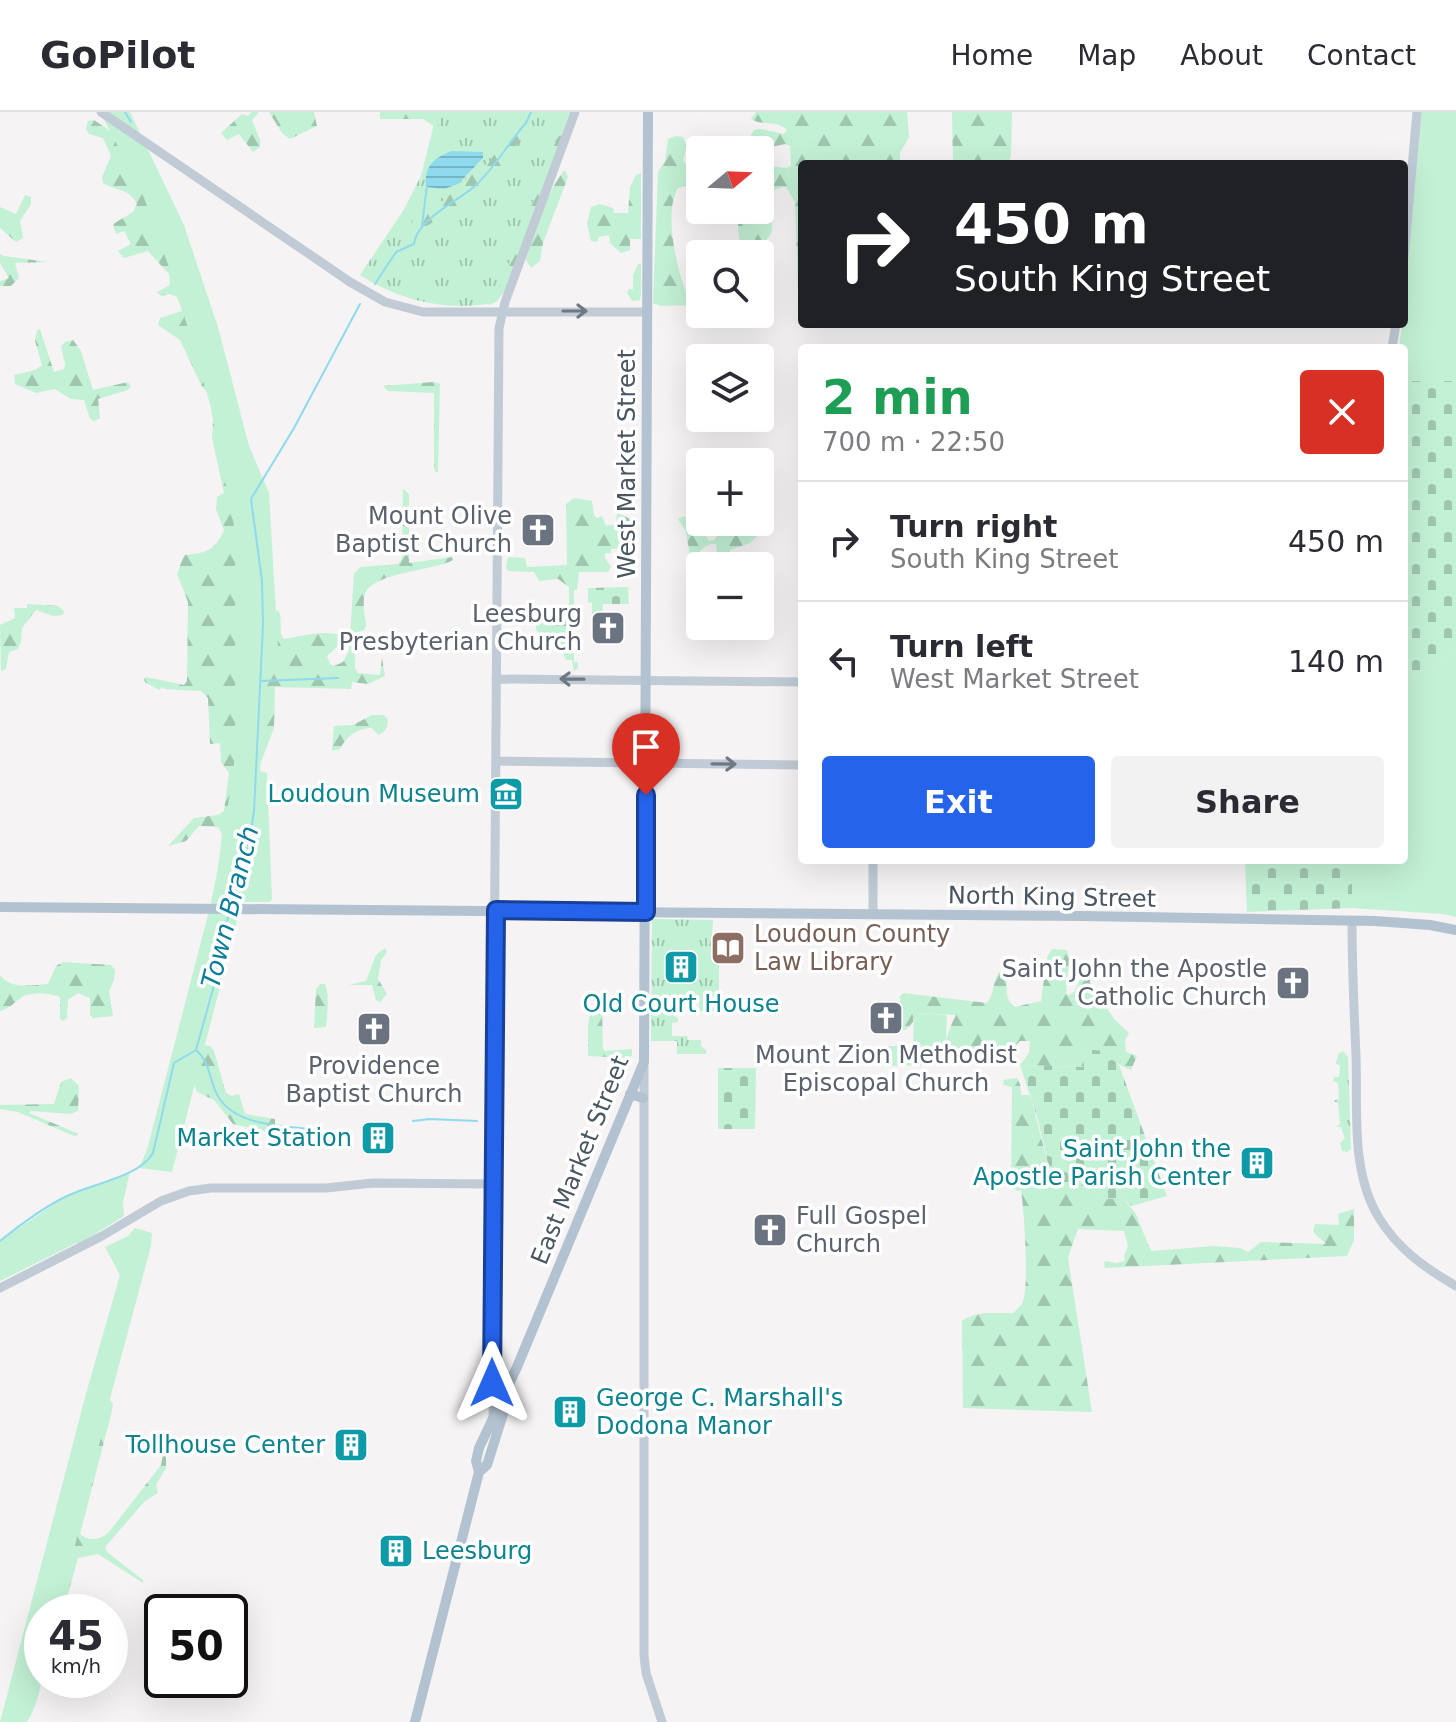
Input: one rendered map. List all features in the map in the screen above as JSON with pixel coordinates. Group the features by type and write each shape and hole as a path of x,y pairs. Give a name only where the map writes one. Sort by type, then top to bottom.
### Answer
{"main road":[{"name":"West Market Street","path":"646,912 648,112"},
{"name":"North King Street","path":"0,907 1352,921 1430,925 1456,930"},
{"name":"East Market Street","path":"485,1450 644,1062 646,912"},
{"path":"630,1094 643,1098"},
{"name":"East Market Street","path":"415,1722 479,1472 487,1465 485,1450 494,1414 517,1367"}],"street":[{"path":"101,112 372,296 400,307 423,312 647,312"},
{"path":"494,1414 499,348 502,311 575,112"},
{"path":"1408,212 1417,112"},
{"path":"496,679 798,682"},
{"path":"496,761 798,765"},
{"path":"873,864 873,914"},
{"path":"1352,921 1358,1142 1366,1186 1379,1217 1401,1247 1422,1265 1456,1286"},
{"path":"644,1062 644,1656 646,1673 662,1722"},
{"path":"0,1288 102,1236 161,1201 189,1191 211,1188 326,1188 373,1183 494,1184"},
{"path":"485,1450 492,1383"}],"green space":[{"path":"100,112 130,112 184,225 218,327 249,446 269,493 278,648 266,686 260,771 267,773 272,899 270,902 242,902 172,1172 139,1168 147,1150 210,907 222,848 235,756 235,531 210,404 174,281 143,195"},
{"path":"251,112 259,112 252,120 260,147 253,152 239,134 227,140 221,133 242,114 248,116"},
{"path":"269,112 314,112 317,126 290,139 282,133"},
{"path":"380,112 443,112 436,128 423,119 380,119"},
{"path":"437,112 570,112 503,293 493,303 458,306 424,302 391,291 360,275 403,211 421,176"},
{"path":"523,112 537,112 496,172 470,197 439,219 416,229 412,226 413,216 429,191 434,192 438,201 443,201 453,188 489,162"},
{"path":"756,112 907,112 909,137 900,153 900,160 798,160 798,289 795,202 786,187 774,190 774,167 791,166 790,146 774,146 774,136 751,135 754,130 761,129 784,134 787,130 779,125 751,119"},
{"path":"952,112 1012,112 1010,160 953,160"},
{"path":"1421,112 1456,112 1456,381 1408,381 1408,344 1400,344 1402,328 1408,328 1408,254"},
{"path":"94,120 116,135 163,231 208,393 202,387 180,340 158,325 160,318 182,311 177,297 170,294 161,296 157,292 170,285 169,274 148,251 124,258 118,251 131,244 124,231 116,234 113,224 133,212 137,204 126,192 103,183 102,177 111,156 103,138 89,134 86,129 88,121"},
{"path":"562,135 505,291 489,305 486,299 498,292 558,136"},
{"path":"683,137 686,144 683,161 686,164 686,186 678,188 673,200 672,230 677,263 686,291 686,305 661,306 653,303 658,172 665,161 668,139"},
{"path":"565,170 568,177 543,243 540,261 531,268 526,260 537,225 553,188"},
{"path":"641,173 641,239 630,239 630,250 621,253 610,243 609,235 599,237 597,242 591,241 587,223 591,207 600,204 613,208 614,213 628,213 630,187 636,175"},
{"path":"25,195 31,197 31,204 20,221 23,238 16,242 0,228 0,207 16,214"},
{"path":"738,224 772,224 771,233 765,240 739,239"},
{"path":"0,254 48,262 15,263 19,278 11,286 0,286 0,281 9,278 0,263"},
{"path":"641,263 640,300 632,301 627,293 633,289 633,276"},
{"path":"40,329 54,372 64,369 61,346 73,340 81,351 93,390 128,382 131,386 128,390 98,399 100,418 94,421 90,419 84,400 71,399 55,389 36,393 15,384 14,375 42,365 35,341"},
{"path":"1408,381 1456,381 1456,650 1408,680"},
{"path":"440,384 438,472 434,469 434,393 388,391 383,386"},
{"path":"214,408 233,485 244,732 217,877 222,834 218,827 199,826 186,841 168,846 194,818 218,815 224,811 229,773 221,762 220,743 210,744 208,698 201,691 162,687 159,690 144,679 184,685 187,681 188,602 177,574 184,555 208,550 224,530 216,509 217,497 224,493 212,438"},
{"path":"403,489 409,494 409,563 452,557 453,560 391,576 370,587 364,597 366,626 355,633 355,668 358,673 380,675 382,658 385,676 368,684 352,682 351,689 275,687 274,728 261,762 260,711 275,612 278,610 280,614 284,639 322,633 343,636 340,644 327,656 334,666 343,662 349,651 354,573 361,567 398,564 402,559"},
{"path":"574,498 592,501 594,515 597,518 602,516 606,526 616,524 617,513 631,519 624,533 627,548 611,549 611,553 605,553 611,567 608,572 579,572 577,590 574,590 574,662 578,662 578,668 574,671 572,660 566,660 562,650 540,636 536,627 540,613 569,604 569,587 558,579 539,581 534,572 508,571 506,568 508,557 525,558 527,567 567,565 566,504"},
{"path":"686,518 686,532 678,519"},
{"path":"687,536 706,536 709,541 717,536 757,536 750,543 730,552 717,552 716,544 712,544 698,552 689,552"},
{"path":"628,587 629,604 603,604 602,622 592,622 588,588"},
{"path":"27,604 58,606 64,611 63,615 53,616 36,610 22,628 18,649 9,652 6,669 1,671 0,625 15,618 14,608 27,608"},
{"path":"1456,650 1456,917 1352,908 1352,864 1408,864 1408,680"},
{"path":"372,715 387,718 383,732 378,735 372,728 362,729 349,737 340,749 332,751 334,726 353,725"},
{"path":"1245,864 1352,864 1352,908 1247,912"},
{"path":"652,919 713,920 712,935 719,936 719,1011 699,1011 699,996 671,996 671,1009 678,1009 675,1017 678,1022 672,1023 672,1036 701,1040 706,1054 677,1054 677,1041 651,1041","holes":["673,953 689,953 689,980 673,980"]},
{"path":"385,948 387,952 381,960 378,979 387,994 380,1002 376,1000 372,985 349,985 366,981 376,955"},
{"path":"1052,949 1067,950 1066,994 1074,992 1081,978 1090,980 1091,990 1129,1033 1125,1040 1126,1052 1137,1056 1131,1070 1104,1055 1084,1050 1083,1067 1020,1065 1029,1053 1030,1041 1020,1041 1009,1052 996,1056 992,1063 948,1063 946,1044 956,1015 914,1013 913,1022 906,1030 892,1030 892,1021 900,1018 900,996 903,993 987,1003 1000,971 1005,971 1007,995 1015,1007 1041,1001 1047,957"},
{"path":"63,962 111,965 115,970 109,991 113,1016 93,1018 90,1015 90,998 78,993 68,1000 67,1018 63,1021 60,1019 60,997 52,995 26,995 0,1011 0,975 16,985 48,984 56,966"},
{"path":"320,984 325,984 327,994 326,1027 314,1028 316,989"},
{"path":"598,1002 602,1006 603,1049 632,1049 632,1056 588,1056 589,1019"},
{"path":"914,1013 947,1015 945,1065 878,1066 878,1046 913,1046"},
{"path":"204,1045 214,1051 226,1093 232,1096 239,1094 245,1114 275,1119 275,1131 233,1124 214,1100 197,1092 194,1084"},
{"path":"1084,1049 1103,1051 1119,1065 1167,1196 1131,1206 1122,1197 1092,1197 1088,1193 1087,1181 1053,1185 1038,1120 1020,1065 1083,1067"},
{"path":"1343,1051 1348,1057 1351,1149 1347,1152 1342,1151 1340,1143 1345,1139 1341,1127 1336,1127 1340,1124 1338,1103 1333,1101 1339,1099 1338,1083 1333,1081 1334,1077 1339,1077 1340,1066 1336,1064 1338,1054"},
{"path":"718,1068 756,1068 755,1129 718,1129"},
{"path":"71,1078 79,1086 78,1111 71,1114 29,1113 79,1134 74,1136 18,1112 0,1109 0,1105 54,1104 61,1082"},
{"path":"1017,1078 1021,1095 1029,1095 1032,1102 1053,1184 1087,1181 1094,1198 1122,1197 1136,1214 1152,1251 1214,1246 1240,1248 1248,1252 1261,1242 1326,1244 1313,1232 1315,1224 1339,1225 1338,1214 1354,1209 1354,1240 1347,1256 1105,1268 1106,1261 1125,1261 1128,1246 1124,1231 1078,1229 1068,1258 1092,1412 963,1408 962,1321 981,1314 1013,1313 1022,1305 1024,1295 1026,1248 1021,1190 1017,1191 1011,1186 1012,1087 1004,1085 1003,1080"},
{"path":"130,1172 123,1202 124,1216 80,1243 0,1281 0,1241 66,1196"},
{"path":"135,1228 152,1233 151,1246 63,1594 34,1594 120,1275 105,1247 128,1236"},
{"path":"109,1399 113,1404 112,1411 80,1534 95,1539 109,1532 161,1465 166,1438 166,1468 156,1485 158,1493 145,1501 105,1547 143,1583 98,1554 78,1558 68,1594 52,1594"},
{"path":"24,1630 24,1698 37,1698 27,1722 0,1722"}],"water":[{"path":"452,151 483,152 483,158 458,184 444,189 426,187 428,168"}],"waterway":[{"path":"125,112 131,122"},
{"name":"Town Branch","path":"375,284 396,252 414,244 416,235 430,219 482,179 526,123 531,112"},
{"path":"422,226 427,185"},
{"name":"Town Branch","path":"232,906 245,868 254,811 263,625 262,581 251,499 294,428 360,304"},
{"path":"261,681 338,678"},
{"name":"Town Branch","path":"0,1241 55,1202 125,1175 146,1162 153,1153 174,1063 196,1050 218,971 223,932 230,912"},
{"path":"196,1050 206,1064 222,1102 233,1112 259,1122 318,1130"},
{"path":"413,1121 477,1121"}],"place":[{"name":"Mount Olive Baptist Church","path":"538,530"},
{"name":"Leesburg Presbyterian Church","path":"608,628"},
{"name":"Loudoun Museum","path":"506,794"},
{"name":"Loudoun County Law Library","path":"728,948"},
{"name":"Old Court House","path":"681,967"},
{"name":"Saint John the Apostle Catholic Church","path":"1293,983"},
{"name":"Mount Zion Methodist Episcopal Church","path":"886,1018"},
{"name":"Providence Baptist Church","path":"374,1029"},
{"name":"Market Station","path":"378,1138"},
{"name":"Saint John the Apostle Parish Center","path":"1257,1163"},
{"name":"Full Gospel Church","path":"770,1230"},
{"name":"George C. Marshall's Dodona Manor","path":"570,1412"},
{"name":"Tollhouse Center","path":"351,1445"},
{"name":"Leesburg","path":"396,1551"}],"route":[{"path":"492,1383 496,910 646,912 646,795"}]}
